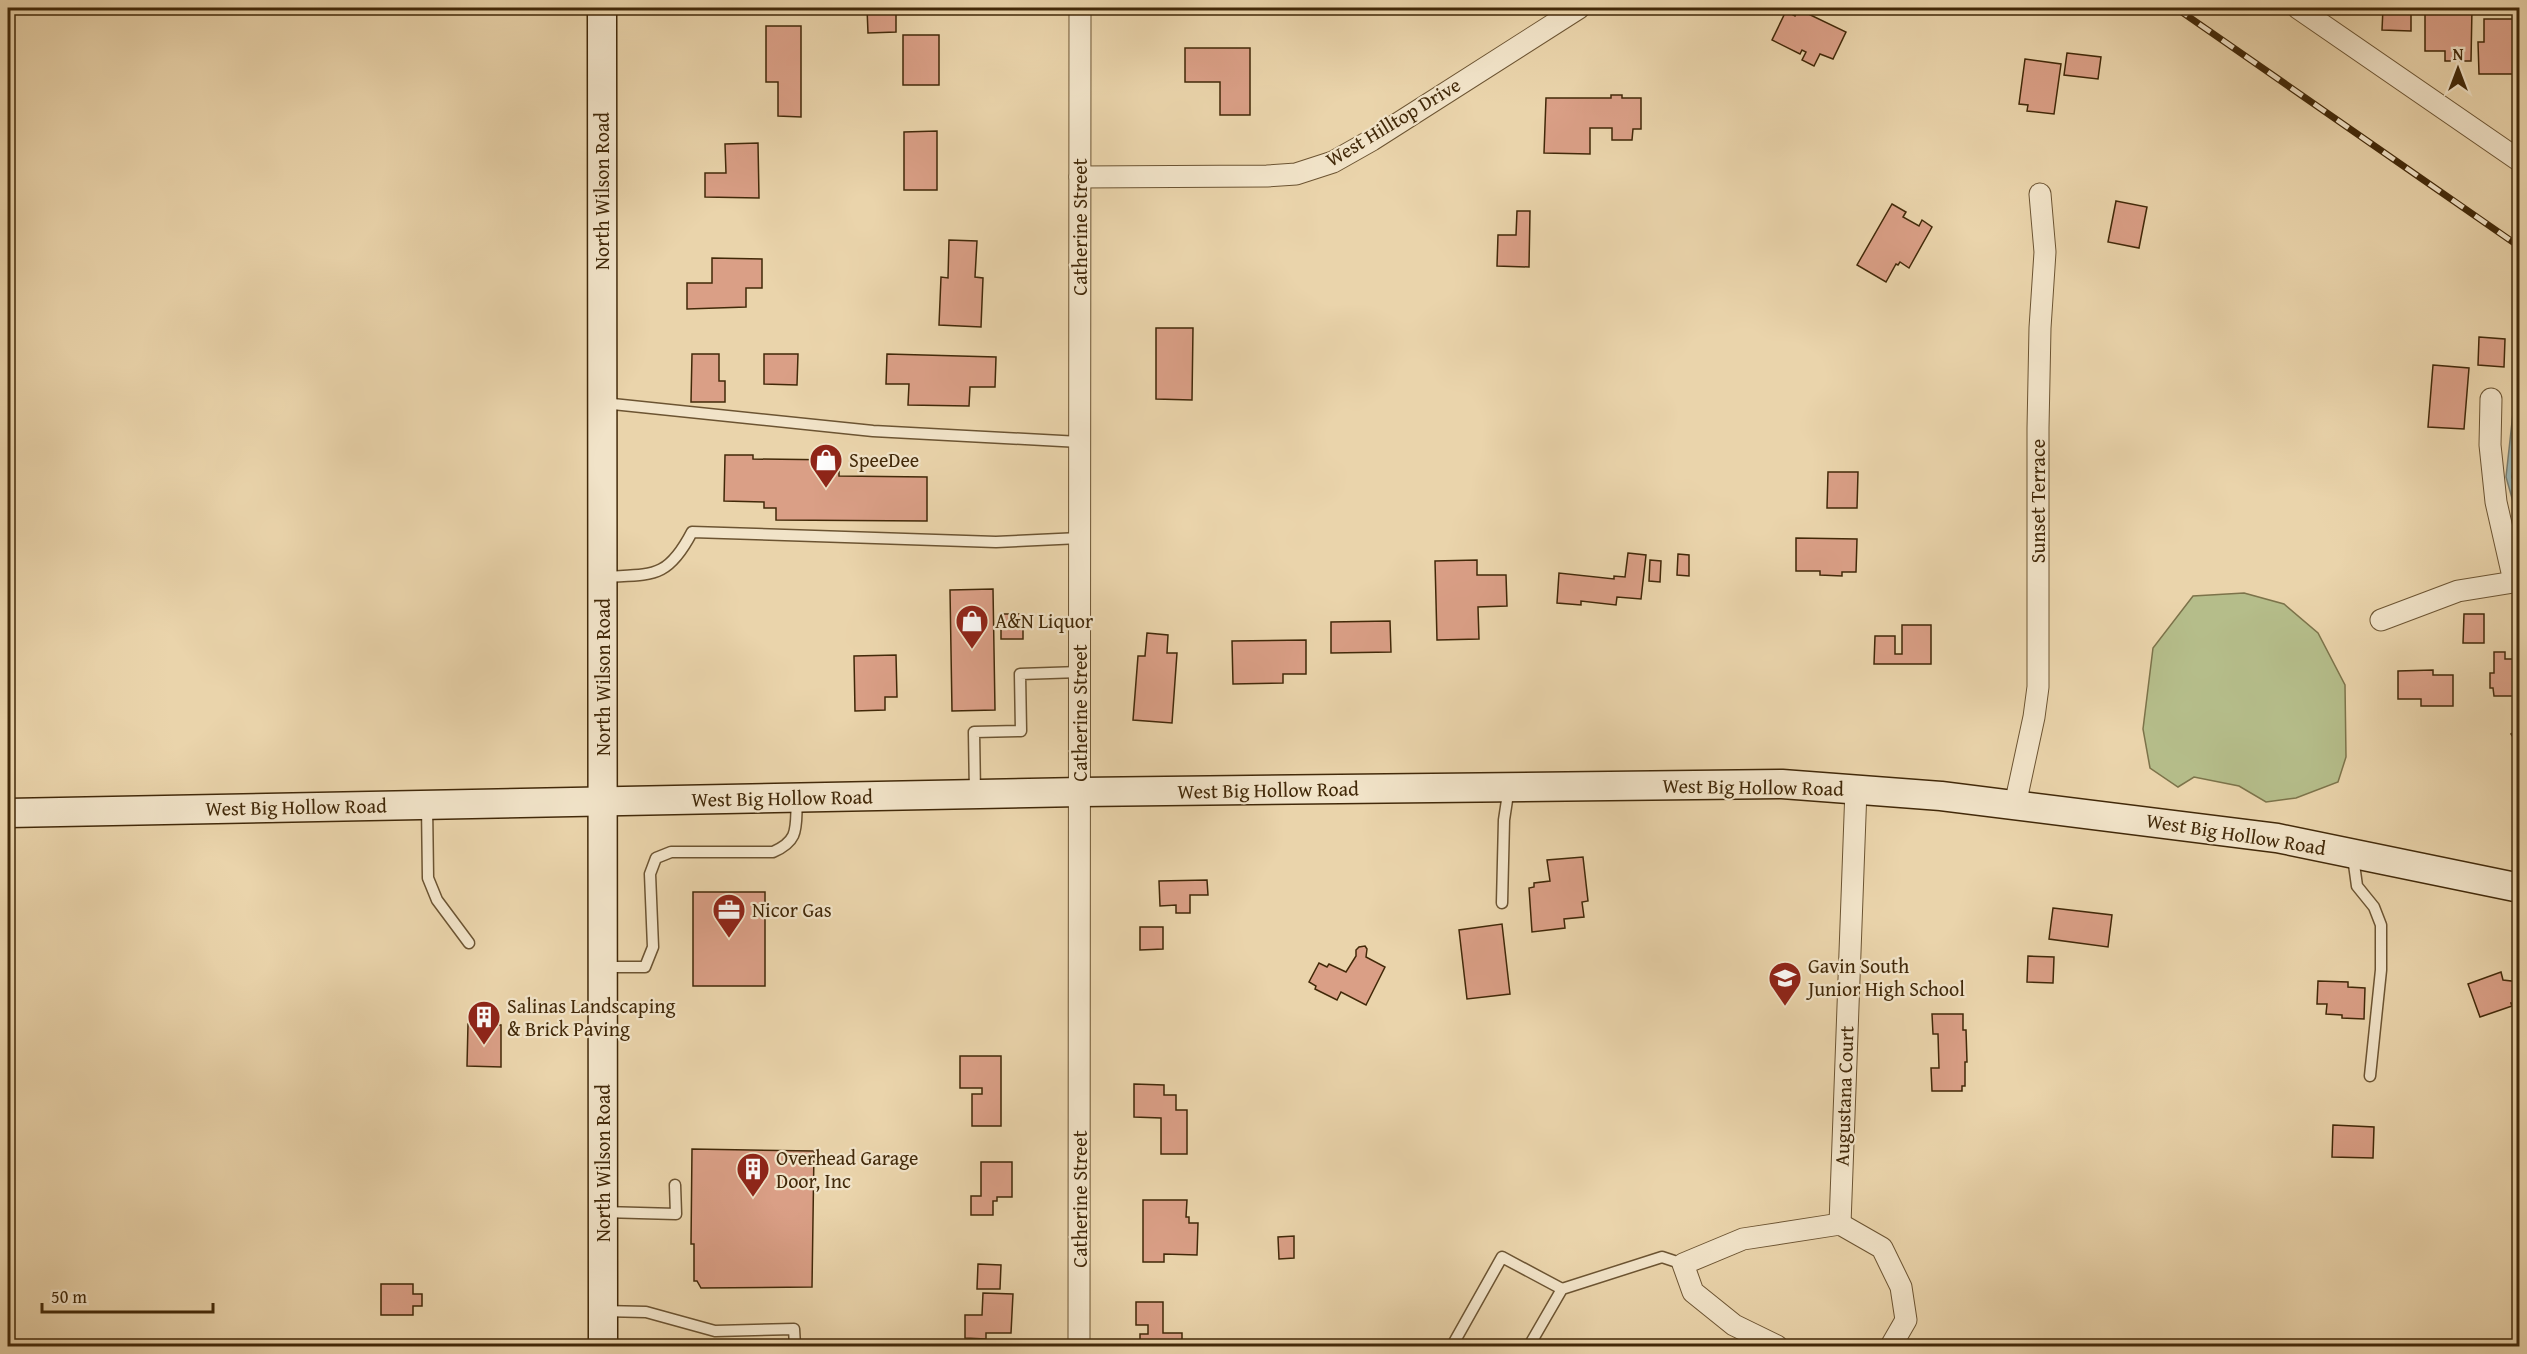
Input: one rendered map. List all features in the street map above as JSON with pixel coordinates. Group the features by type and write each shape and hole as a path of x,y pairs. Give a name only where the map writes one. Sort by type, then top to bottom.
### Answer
{"main road":[{"name":"North Wilson Road","path":"602,8 603,1347"},
{"name":"West Big Hollow Road","path":"8,813 1081,792 1782,784 2015,805 2277,838 2520,888"}],"street":[{"name":"Catherine Street","path":"1079,1347 1080,8"},
{"name":"West Hilltop Drive","path":"1080,177 1267,176 1296,174 1333,162 1579,8"},
{"path":"2298,8 2520,161"},
{"name":"Sunset Terrace","path":"2015,805 2038,687 2038,428 2040,328 2045,252 2040,195"},
{"path":"2382,620 2458,591 2517,581 2496,502 2490,445 2491,399"},
{"name":"Augustana Court","path":"1840,1224 1856,789"},
{"path":"1777,1347 1734,1325 1693,1292 1683,1264 1743,1239 1840,1224 1882,1248 1901,1287 1905,1320 1891,1347"}],"lane":[{"path":"602,403 873,431 1080,442"},
{"path":"603,577 653,574 668,567 680,555 692,532 996,542 1080,538"},
{"path":"975,794 974,732 1022,731 1020,674 1080,672"},
{"path":"1502,903 1504,820 1509,787"},
{"path":"603,967 645,967 653,946 650,874 656,858 670,852 773,852 787,846 795,832 797,798"},
{"path":"427,805 428,878 437,900 470,943"},
{"path":"2353,854 2357,886 2374,907 2382,925 2381,970 2370,1076"},
{"path":"603,1212 676,1214 675,1185"},
{"path":"1452,1347 1502,1257 1562,1289"},
{"path":"1529,1347 1562,1289 1662,1257 1683,1264"},
{"path":"603,1311 646,1312 716,1331 794,1329 795,1347"}],"green space":[{"path":"2244,593 2284,604 2318,633 2345,685 2346,757 2338,782 2296,798 2266,802 2239,786 2194,777 2178,787 2150,768 2143,729 2153,648 2193,596"}],"water":[{"path":"2519,406 2519,523 2506,477 2513,413"}],"building":[{"path":"867,8 896,8 896,32 868,33"},
{"path":"2383,8 2411,8 2411,31 2382,30"},
{"path":"2425,8 2472,8 2471,61 2445,61 2445,51 2425,51"},
{"path":"1798,9 1846,32 1833,59 1820,54 1814,66 1802,60 1806,52 1802,50 1800,54 1772,40 1786,11 1795,16"},
{"path":"2484,19 2520,19 2520,62 2513,62 2513,74 2479,74 2478,42 2484,42"},
{"path":"766,26 801,26 801,117 778,116 778,82 766,82"},
{"path":"903,35 939,35 939,85 903,85"},
{"path":"1185,48 1250,48 1250,115 1220,115 1220,82 1185,82"},
{"path":"2067,53 2101,57 2098,79 2064,75"},
{"path":"2025,59 2061,64 2054,114 2027,111 2028,105 2019,104"},
{"path":"1611,95 1622,95 1622,98 1641,98 1641,129 1633,129 1632,140 1612,140 1612,128 1590,128 1590,154 1544,153 1546,98 1611,98"},
{"path":"937,131 937,190 904,190 904,132"},
{"path":"758,143 759,198 705,197 705,173 726,173 725,144"},
{"path":"2116,201 2147,207 2139,248 2108,242"},
{"path":"1892,204 1906,212 1903,217 1919,226 1922,220 1932,227 1909,268 1900,262 1896,264 1886,282 1857,265"},
{"path":"1517,211 1530,211 1529,267 1497,266 1498,235 1516,235"},
{"path":"949,240 977,241 975,277 983,278 981,327 939,325 941,277 948,278"},
{"path":"712,258 762,259 762,288 746,288 746,307 687,309 687,283 712,283"},
{"path":"1156,328 1193,328 1192,400 1156,399"},
{"path":"2479,337 2505,339 2504,367 2478,365"},
{"path":"692,354 719,354 719,381 725,381 725,402 691,402"},
{"path":"764,354 798,354 797,385 764,384"},
{"path":"887,354 996,357 995,387 970,387 969,406 908,405 909,384 886,384"},
{"path":"2433,365 2469,368 2464,429 2428,427"},
{"name":"SpeeDee","path":"725,455 753,455 753,459 839,460 839,476 927,477 927,521 776,520 776,508 764,508 764,502 724,501"},
{"path":"1828,472 1858,472 1857,508 1827,508"},
{"path":"1796,538 1857,539 1856,572 1842,572 1842,576 1820,575 1820,571 1796,571"},
{"path":"1628,553 1646,555 1641,599 1617,597 1616,605 1581,601 1581,605 1557,603 1559,573 1614,579 1614,576 1625,577"},
{"path":"1678,554 1689,555 1689,576 1677,575"},
{"path":"1477,560 1477,575 1506,575 1507,606 1478,607 1479,639 1437,640 1435,561"},
{"path":"1650,560 1661,561 1660,582 1649,581"},
{"name":"A&N Liquor","path":"993,589 995,710 952,711 950,590"},
{"path":"1001,614 1023,614 1023,639 1001,639"},
{"path":"2464,614 2484,614 2484,643 2463,643"},
{"path":"1390,621 1391,652 1331,653 1331,622"},
{"path":"1902,625 1931,625 1931,664 1874,664 1875,636 1895,636 1895,654 1902,654"},
{"path":"1147,633 1168,635 1167,653 1177,653 1172,723 1133,720 1138,656 1145,656"},
{"path":"1306,640 1306,674 1283,674 1283,683 1233,684 1232,641"},
{"path":"2494,652 2505,652 2505,659 2520,659 2520,696 2494,696 2493,688 2490,688 2490,673 2494,673"},
{"path":"896,655 897,697 885,697 885,710 855,711 854,656"},
{"path":"2433,670 2433,675 2453,675 2453,706 2421,706 2421,699 2398,699 2398,671"},
{"path":"2520,728 2520,744 2518,745 2511,734"},
{"path":"1583,857 1588,901 1582,902 1584,917 1564,919 1565,928 1532,932 1529,888 1534,887 1534,883 1550,881 1547,860"},
{"path":"1207,880 1208,895 1190,895 1190,913 1176,913 1176,905 1160,906 1159,881"},
{"name":"Nicor Gas","path":"693,892 765,892 765,986 693,986"},
{"path":"2053,908 2112,915 2108,947 2049,939"},
{"path":"1502,924 1510,994 1467,999 1459,930"},
{"path":"1140,927 1163,927 1163,949 1140,950"},
{"path":"1365,946 1366,957 1385,967 1366,1005 1341,992 1337,1000 1315,989 1316,986 1309,982 1319,963 1327,967 1329,964 1346,972 1356,956 1356,950"},
{"path":"2028,956 2054,957 2053,983 2027,982"},
{"path":"2501,972 2503,980 2520,982 2520,1004 2511,1003 2512,1006 2480,1017 2468,984"},
{"path":"2318,981 2348,982 2348,987 2365,988 2364,1019 2342,1018 2342,1015 2326,1014 2327,1004 2317,1004"},
{"path":"1932,1014 1963,1014 1967,1062 1965,1062 1965,1086 1962,1086 1962,1091 1932,1091 1931,1068 1939,1068 1938,1034 1933,1034"},
{"name":"Salinas Landscaping & Brick Paving","path":"468,1024 501,1025 501,1067 467,1066"},
{"path":"960,1056 1001,1056 1001,1126 972,1126 972,1094 982,1094 982,1088 960,1088"},
{"path":"1134,1084 1164,1085 1164,1095 1176,1095 1176,1110 1187,1110 1187,1154 1161,1154 1161,1118 1134,1117"},
{"path":"2333,1125 2374,1127 2373,1158 2332,1157"},
{"name":"Overhead Garage Door, Inc","path":"692,1149 814,1151 812,1287 701,1288 697,1281 694,1281 694,1244 691,1244"},
{"path":"981,1162 1012,1162 1012,1197 997,1197 997,1201 993,1201 993,1215 971,1215 971,1196 981,1196"},
{"path":"1143,1200 1187,1200 1186,1217 1189,1217 1189,1223 1198,1223 1197,1255 1164,1254 1164,1262 1143,1262"},
{"path":"1294,1236 1294,1258 1279,1259 1278,1237"},
{"path":"978,1264 1001,1265 1000,1289 977,1289"},
{"path":"381,1284 413,1284 413,1294 422,1294 422,1306 413,1306 413,1315 381,1315"},
{"path":"983,1293 1013,1294 1011,1333 986,1333 986,1339 965,1338 965,1315 982,1315"},
{"path":"1136,1302 1163,1302 1163,1333 1182,1333 1182,1346 1140,1346 1140,1334 1148,1334 1148,1325 1136,1325"}],"railway":[{"path":"2176,8 2520,247"}],"place":[{"name":"SpeeDee","path":"826,489"},
{"name":"A&N Liquor","path":"972,650"},
{"name":"Nicor Gas","path":"729,939"},
{"name":"Gavin South Junior High School","path":"1785,1007"},
{"name":"Salinas Landscaping & Brick Paving","path":"484,1046"},
{"name":"Overhead Garage Door, Inc","path":"753,1198"}]}
